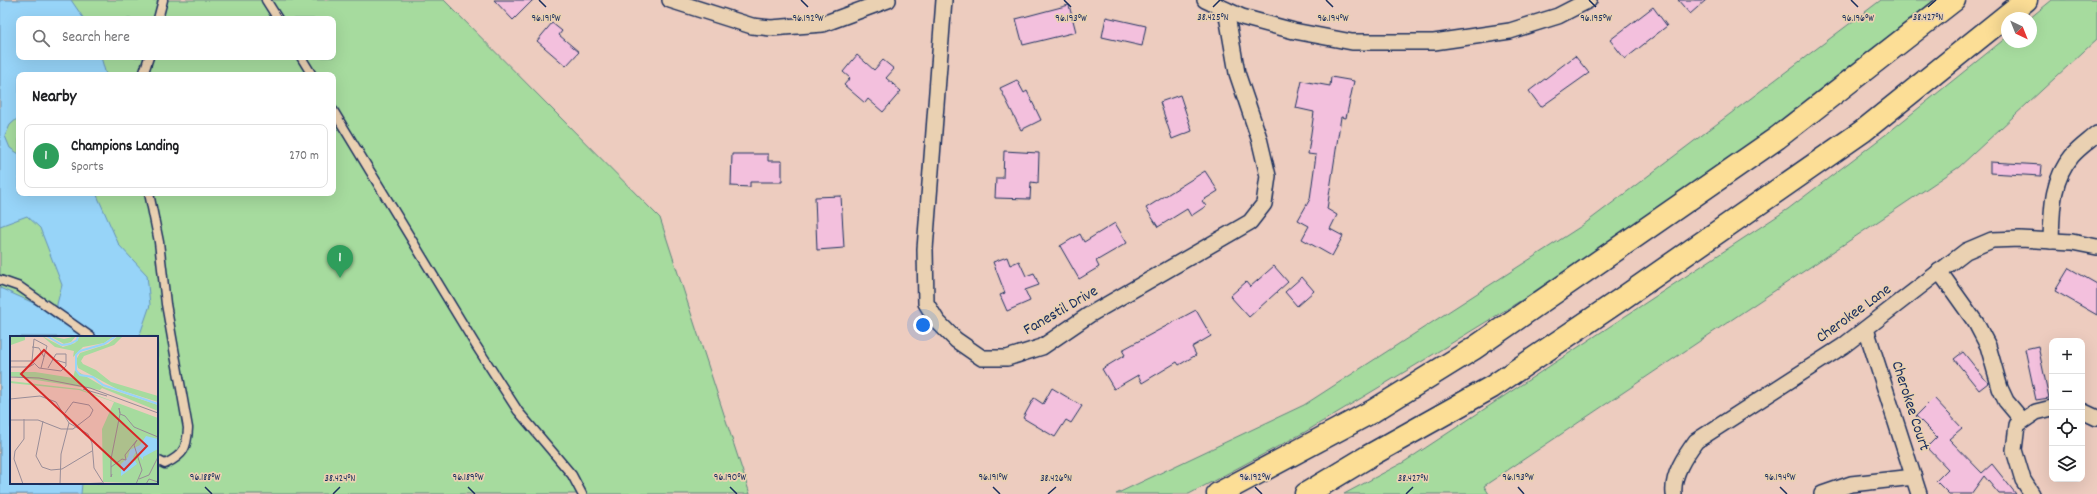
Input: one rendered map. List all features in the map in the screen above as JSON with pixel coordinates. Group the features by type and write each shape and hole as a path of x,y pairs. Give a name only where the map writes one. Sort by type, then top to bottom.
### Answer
{"highway":[{"path":"1218,494 1373,411 1473,349 1777,138 1954,0"},
{"path":"1306,494 1369,456 1492,387 1620,300 1863,131 2026,0"}],"street":[{"path":"670,0 752,26 771,28 822,24 888,0"},
{"name":"Fanestil Drive","path":"944,0 926,249 926,303 937,322 956,340 982,358 1007,358 1042,347 1089,315 1250,222 1264,204 1268,176 1258,138 1237,73 1226,10"},
{"path":"1205,0 1242,17 1294,31 1352,42 1434,42 1510,31 1558,16 1589,0"},
{"path":"2051,241 2053,197 2060,174 2072,156 2097,134"},
{"name":"Cherokee Lane","path":"1674,494 1673,489 1682,459 1696,441 1866,329 1966,251 1992,240 2020,239 2051,241 2097,247"},
{"path":"1939,271 1976,323 1988,346 2000,388 2006,401 2022,420"},
{"name":"Cherokee Court","path":"1866,329 1919,494"},
{"path":"2032,494 2023,480 2014,450 2017,425 2022,420 2036,412 2049,409"},
{"path":"2085,412 2097,418"},
{"path":"1822,494 1851,484 1914,477"}],"lane":[{"path":"159,16 163,0"},
{"path":"266,0 276,16"},
{"path":"144,72 148,60"},
{"path":"303,60 310,72"},
{"path":"336,115 475,344 518,411 572,475 582,494"},
{"path":"150,196 159,242 166,304 188,428 187,444 175,459 164,464 158,461"},
{"path":"0,280 20,287 90,336"}],"green space":[{"path":"0,0 444,0 660,218 750,494 0,494"},
{"path":"1881,0 1934,0 1801,106 1675,197 1551,282 1305,432 1189,494 1116,494 1304,405 1583,225"},
{"path":"2052,0 2097,0 2097,39 1959,167 1484,486 1489,494 1344,494 1404,462 1788,209 1889,132 2001,42 2001,48 2037,48 2037,12"}],"water":[{"path":"0,0 71,0 82,16 16,16 16,60 102,60 105,72 16,72 16,120 10,125 5,136 10,148 16,152 16,196 97,196 119,245 147,275 150,305 139,336 10,336 10,484 82,484 81,494 0,494 0,288 38,305 57,320 57,304 62,285 40,228 27,216 0,226"}],"building":[{"path":"494,0 533,0 513,20"},
{"path":"1678,0 1706,0 1690,14"},
{"path":"1069,5 1076,32 1023,45 1016,19"},
{"path":"1653,7 1667,26 1625,59 1610,40"},
{"path":"1106,17 1146,26 1142,46 1102,37"},
{"path":"552,23 562,31 559,35 579,52 566,66 537,41"},
{"path":"857,55 874,70 883,60 894,69 886,78 901,91 883,112 868,99 865,103 844,85 850,78 843,72"},
{"path":"1575,56 1589,73 1541,107 1529,91"},
{"path":"1331,77 1354,81 1346,118 1341,117 1327,209 1337,215 1330,229 1343,236 1332,256 1302,239 1309,226 1298,220 1310,199 1316,155 1308,154 1314,112 1296,108 1302,81 1330,86"},
{"path":"1017,80 1024,93 1027,91 1041,120 1021,130 1000,88"},
{"path":"1180,95 1192,131 1172,139 1160,102"},
{"path":"1004,151 1039,153 1038,183 1031,182 1030,199 995,198 996,178 1003,178"},
{"path":"732,154 768,154 768,161 782,161 782,182 750,182 750,187 731,186"},
{"path":"1990,162 2042,165 2041,176 1990,173"},
{"path":"1205,171 1218,191 1202,201 1206,206 1191,216 1187,209 1158,227 1146,208"},
{"path":"841,196 844,248 817,250 815,197"},
{"path":"1115,223 1127,243 1096,261 1099,267 1079,279 1060,246 1080,234 1084,242"},
{"path":"1007,257 1010,265 1019,261 1026,276 1034,273 1039,285 1025,290 1030,301 1007,311 1000,295 1005,293 993,262"},
{"path":"1274,266 1288,282 1249,317 1230,296 1246,282 1250,287"},
{"path":"2069,268 2097,284 2097,315 2055,291"},
{"path":"1302,277 1314,291 1297,306 1285,292"},
{"path":"1196,310 1211,336 1192,347 1196,355 1179,365 1177,362 1142,383 1138,375 1114,389 1102,369 1125,355 1122,350"},
{"path":"2038,346 2049,398 2036,400 2025,349"},
{"path":"1963,352 1988,383 1979,390 1954,359"},
{"path":"1052,388 1082,406 1071,423 1066,420 1055,437 1023,418 1034,398 1043,404"},
{"path":"1934,398 1962,428 1949,439 1982,473 1992,464 2016,494 1999,494 1984,476 1971,494 1949,494 1936,481 1948,469 1927,447 1937,437 1916,416"}],"place":[{"name":"Champions Landing","path":"340,278"}]}
